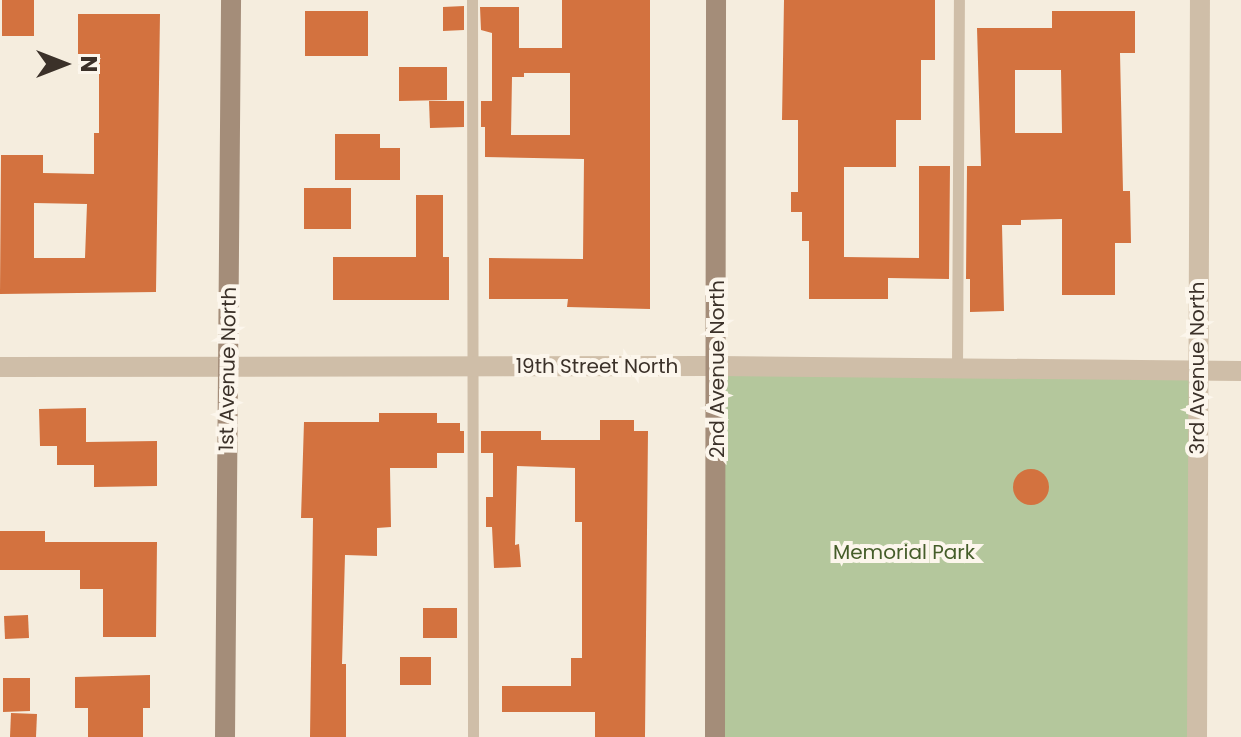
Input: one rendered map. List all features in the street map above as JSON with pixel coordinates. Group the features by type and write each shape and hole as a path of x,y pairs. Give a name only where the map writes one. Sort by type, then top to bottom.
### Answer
{"main road":[{"name":"1st Avenue North","path":"225,737 231,0"},
{"name":"2nd Avenue North","path":"715,737 716,0"}],"street":[{"name":"3rd Avenue North","path":"1197,737 1200,0"},
{"name":"19th Street North","path":"0,367 717,366 1241,371"}],"lane":[{"path":"472,0 473,737"},
{"path":"957,368 959,0"}],"green space":[{"name":"Memorial Park","path":"717,366 1197,371 1197,737 715,737"}],"building":[{"path":"2,0 34,0 34,36 2,36"},
{"path":"562,0 650,0 650,309 567,307 568,299 489,299 489,258 583,259 584,159 485,157 481,101 492,101 492,33 481,30 480,7 519,7 519,48 562,48","holes":["524,73 570,73 570,135 511,135 512,77 524,77"]},
{"path":"784,0 935,0 935,60 921,60 921,120 896,120 896,167 844,167 844,257 919,258 919,166 950,166 949,279 888,278 888,299 809,299 809,241 802,241 802,212 791,212 791,192 798,192 798,120 782,120"},
{"path":"464,6 464,30 443,31 443,7"},
{"path":"305,11 368,11 368,56 305,56"},
{"path":"1052,11 1135,11 1135,53 1120,53 1123,191 1130,191 1131,243 1115,243 1115,295 1062,295 1062,219 1021,220 1021,225 1002,225 1004,311 970,312 970,279 966,279 967,166 981,166 977,28 1052,28","holes":["1015,70 1061,70 1062,133 1015,133"]},
{"path":"78,14 160,14 156,292 0,294 1,155 43,155 43,173 94,174 94,133 99,133 99,56 78,56","holes":["34,203 87,204 85,258 34,258"]},
{"path":"399,67 447,67 447,100 399,101"},
{"path":"429,101 464,101 464,127 430,128"},
{"path":"335,134 380,134 380,148 400,148 400,180 335,180"},
{"path":"304,188 351,188 351,229 304,229"},
{"path":"416,195 443,195 443,257 449,257 449,300 333,300 333,257 416,257"},
{"path":"86,408 86,442 157,441 157,486 94,487 94,465 57,465 57,446 40,446 39,409"},
{"path":"379,413 437,413 437,423 460,423 460,431 464,431 464,453 437,453 437,468 390,468 391,527 377,528 377,556 345,555 342,664 346,664 346,737 310,737 313,518 301,518 304,422 379,422"},
{"path":"600,420 634,420 634,431 648,431 645,737 595,737 595,712 502,712 502,686 571,686 571,658 582,658 582,522 575,522 575,468 517,466 515,545 519,544 521,567 494,568 492,527 486,527 486,497 493,497 493,453 481,453 481,431 541,431 541,440 600,440"},
{"path":"1031,469 1044,474 1049,487 1044,500 1031,505 1018,500 1013,487 1018,474"},
{"path":"0,531 45,531 45,542 157,542 156,637 103,637 103,589 80,589 80,570 0,570"},
{"path":"423,608 457,608 457,638 423,638"},
{"path":"28,615 29,638 5,639 4,616"},
{"path":"400,657 431,657 431,685 400,685"},
{"path":"150,675 150,708 143,708 143,737 88,737 88,708 75,708 75,677"},
{"path":"3,678 30,678 30,711 3,712"},
{"path":"11,713 37,714 36,737 10,737"}]}
